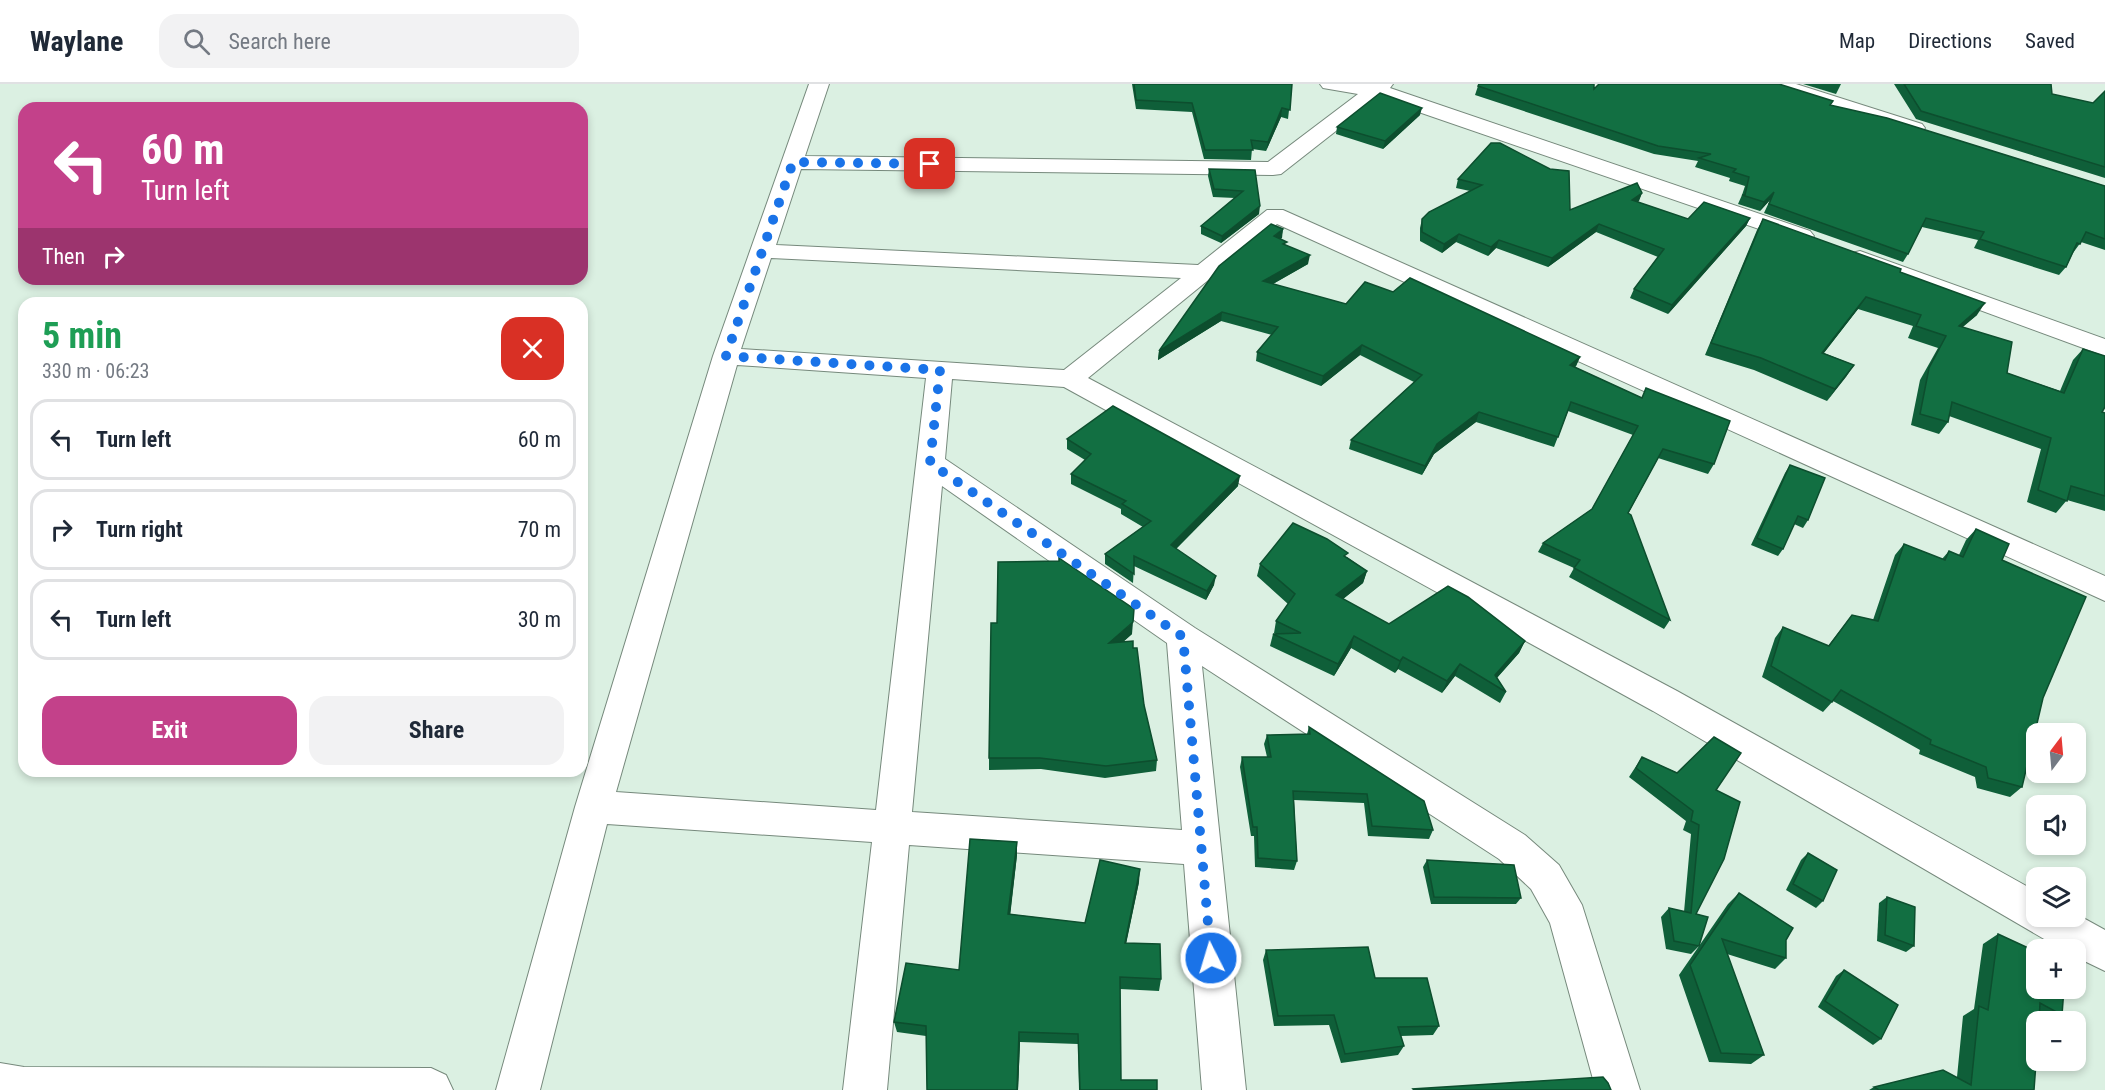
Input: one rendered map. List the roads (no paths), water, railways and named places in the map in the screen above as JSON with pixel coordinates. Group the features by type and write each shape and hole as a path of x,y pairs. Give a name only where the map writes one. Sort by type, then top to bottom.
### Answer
{"street":[{"path":"518,1090 593,807 726,356 819,84"},
{"path":"1330,84 1379,87 1819,242"},
{"path":"1776,84 1935,134"},
{"path":"793,162 1273,169 1379,87"},
{"path":"1273,169 1275,214"},
{"path":"1070,379 1275,214"},
{"path":"1275,214 2105,589"},
{"path":"1841,250 2105,348"},
{"path":"762,251 1203,272"},
{"path":"726,356 1070,379 1665,701 2026,907"},
{"path":"865,1090 940,370"},
{"path":"930,463 1183,637 1512,847 1545,877 1568,918 1618,1090"},
{"path":"1183,637 1224,1090"},
{"path":"593,807 1201,848"},
{"path":"2061,927 2105,952"},
{"path":"19,1088 430,1090"}]}
